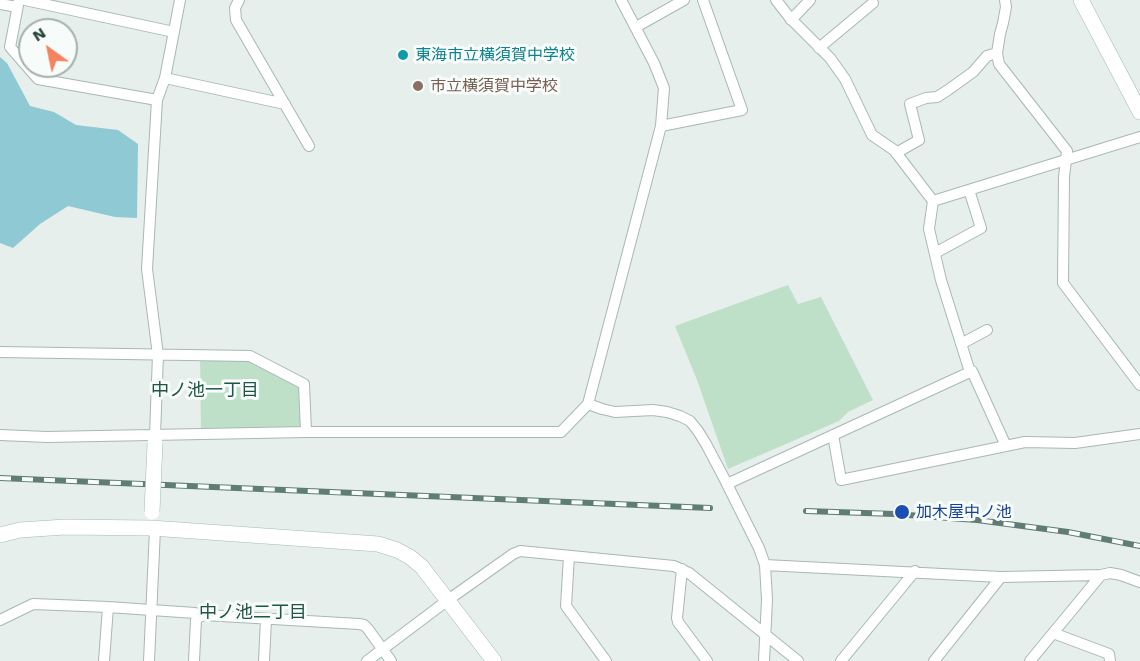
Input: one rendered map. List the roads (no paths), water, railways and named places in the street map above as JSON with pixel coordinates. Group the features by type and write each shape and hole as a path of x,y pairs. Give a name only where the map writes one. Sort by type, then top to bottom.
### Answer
{"street":[{"path":"149,661 158,355 147,269 157,100 165,78 180,0"},
{"path":"239,0 235,8 236,21 309,146"},
{"path":"0,435 155,439 306,432 561,432 588,404 661,126 664,88 654,63 621,0"},
{"path":"636,27 684,0"},
{"path":"661,126 742,110 703,0"},
{"path":"727,484 970,372 941,280 929,229 933,201 896,153 872,135 844,79 830,58 791,20 776,0"},
{"path":"791,20 810,0"},
{"path":"1005,0 1006,7 997,53 999,64 1067,151 1063,283 1140,386"},
{"path":"1081,0 1140,112"},
{"path":"0,4 20,2 174,32"},
{"path":"20,2 10,47 38,79 157,100"},
{"path":"819,48 873,3"},
{"path":"896,153 919,140 910,104 937,97 973,72 987,56 997,53"},
{"path":"165,78 285,104"},
{"path":"933,201 1140,137"},
{"path":"935,253 981,228 969,190"},
{"path":"961,344 987,330"},
{"path":"0,352 250,356 304,384 306,432"},
{"path":"972,371 1006,446"},
{"path":"588,404 615,412 667,412 690,422 706,444 759,548 765,565 767,600 764,661"},
{"path":"833,435 841,480 1025,442 1075,443 1140,435"},
{"path":"0,535 20,530 65,526 153,529 378,544 397,550 422,567 494,661"},
{"path":"367,661 516,552 674,566 682,569 798,661"},
{"path":"569,556 566,606 606,661"},
{"path":"765,565 1001,577 1110,573 1140,582"},
{"path":"682,569 678,622 706,661"},
{"path":"841,661 915,572"},
{"path":"1030,661 1101,575"},
{"path":"934,661 1001,577"},
{"path":"0,620 33,604 195,613 199,617"},
{"path":"104,661 108,607"},
{"path":"194,661 196,620 204,615 364,625 391,661"},
{"path":"264,661 266,619"},
{"path":"1053,633 1108,654 1110,661"}],"water":[{"path":"0,57 7,63 30,106 54,112 76,125 118,130 138,144 137,218 115,217 68,206 40,224 13,248 0,243"}],"railway":[{"path":"0,478 710,508"},
{"path":"806,511 977,520 1068,532 1140,546"}],"place":[{"name":"東海市立横須賀中学校","path":"403,55"},
{"name":"市立横須賀中学校","path":"418,86"},
{"name":"加木屋中ノ池","path":"902,512"}],"district":[{"name":"中ノ池一丁目","path":"205,391"},
{"name":"中ノ池二丁目","path":"253,613"}]}
